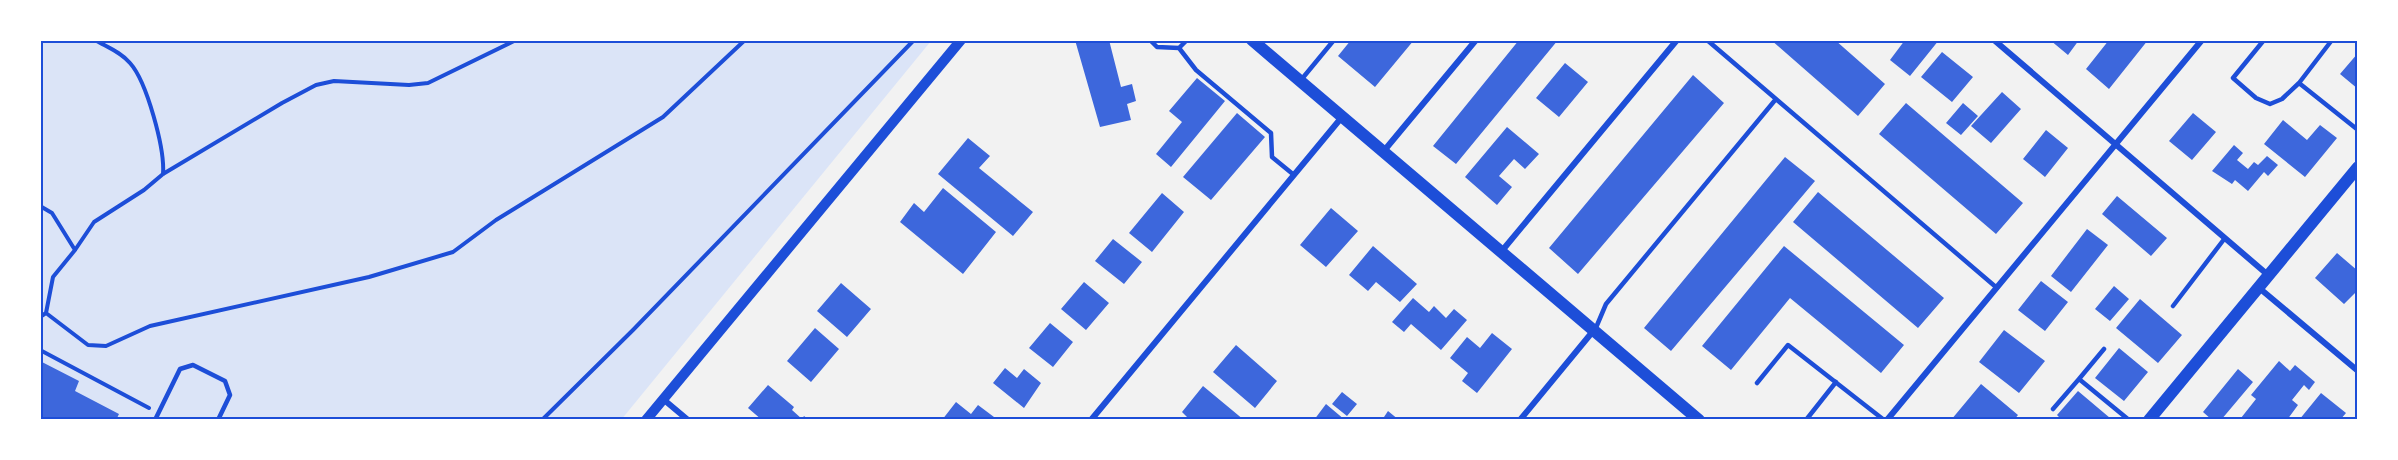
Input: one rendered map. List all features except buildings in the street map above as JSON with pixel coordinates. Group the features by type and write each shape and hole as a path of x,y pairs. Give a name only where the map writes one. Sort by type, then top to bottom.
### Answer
{"main road":[{"path":"1252,40 1699,420"},
{"path":"2149,420 2358,167"}],"street":[{"path":"646,420 961,40"},
{"path":"1383,152 1476,40"},
{"path":"1501,252 1677,40"},
{"path":"1994,40 2268,275"},
{"path":"1886,420 2202,40"},
{"path":"1091,420 1342,117"},
{"path":"2258,287 2358,371"},
{"path":"1520,420 1595,330"},
{"path":"663,399 688,420"}],"lane":[{"path":"1150,40 1156,47 1179,48 1187,40"},
{"path":"1300,81 1334,40"},
{"path":"1707,40 1997,288"},
{"path":"2264,40 2233,78 2256,98 2270,104 2282,99 2299,83 2332,40"},
{"path":"1179,48 1196,70 1271,133 1272,157 1294,175"},
{"path":"2299,83 2358,130"},
{"path":"1595,330 1606,304 1776,99"},
{"path":"2172,306 2225,238"},
{"path":"1757,383 1788,345 1886,420"},
{"path":"2053,410 2104,349"},
{"path":"154,420 180,369 192,365 225,381 230,395 218,420"},
{"path":"2079,379 2129,420"},
{"path":"1806,420 1836,382"}],"path":[{"path":"95,40 125,58 140,78 153,116 164,164 163,174"},
{"path":"40,317 46,313 53,277 94,222 163,174 221,138 316,85 334,81 410,85 428,83 516,40"},
{"path":"46,313 88,345 106,346 150,326 369,277 453,252 496,220 663,117 745,40"},
{"path":"542,420 633,330 914,40"},
{"path":"40,206 52,213 75,250"},
{"path":"40,350 158,413"}],"shaded area":[{"path":"40,41 931,41 621,420 41,419"}]}
